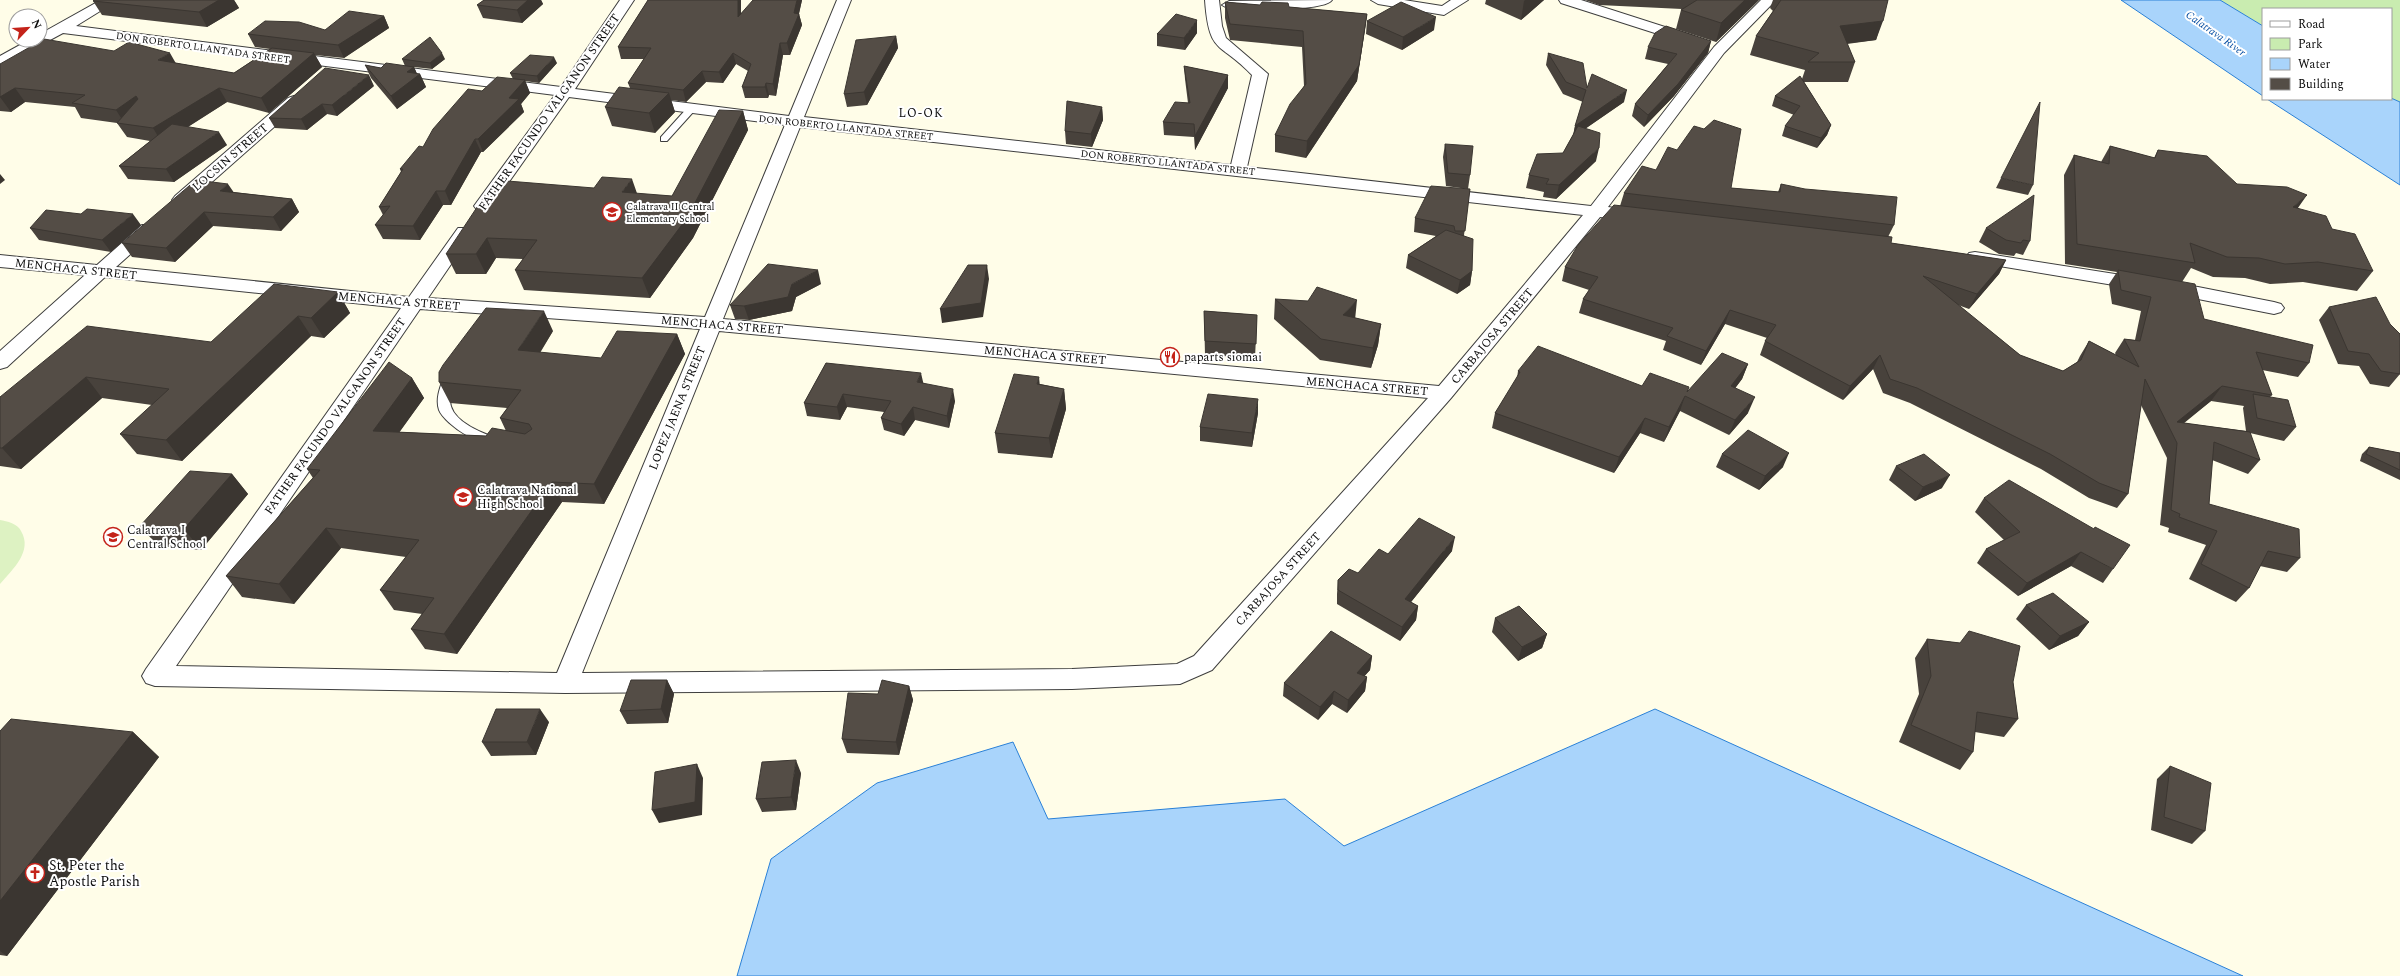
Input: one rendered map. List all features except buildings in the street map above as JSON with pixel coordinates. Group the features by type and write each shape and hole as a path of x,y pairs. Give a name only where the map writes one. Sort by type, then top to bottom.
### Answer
{"street":[{"path":"48,35 111,0"},
{"name":"FATHER FACUNDO VALGANON STREET","path":"565,683 155,676 414,303 565,92 627,0"},
{"name":"LOPEZ JAENA STREET","path":"565,683 844,0"},
{"path":"1238,170 1260,74 1252,64 1225,47 1217,35 1212,3 1291,5 1326,0"},
{"path":"1378,0 1444,11 1462,0"},
{"path":"1566,0 1720,50"},
{"name":"CARBAJOSA STREET","path":"565,683 1072,679 1180,674 1203,663 1444,393 1597,210 1720,50 1769,0"},
{"name":"DON ROBERTO LLANTADA STREET","path":"60,28 335,65 794,121 1597,210 1651,218"},
{"path":"0,62 25,48"},
{"name":"LOCSIN STREET","path":"0,362 99,272 335,65"},
{"path":"1961,255 2198,293 2274,308"},
{"name":"MENCHACA STREET","path":"0,261 414,303 481,314 712,324 1444,393"}],"lane":[{"path":"664,139 692,108"},
{"path":"458,360 443,392 443,403 449,418 490,441 505,444"}],"green space":[{"path":"2220,0 2400,0 2400,102 2392,98 2392,8 2262,8 2262,25"},
{"path":"0,520 12,523 20,529 24,538 25,546 16,566 0,584"}],"water":[{"name":"Calatrava River","path":"2121,0 2220,0 2262,25 2262,95"},
{"path":"2392,98 2400,102 2400,185 2269,100 2392,100"},
{"path":"1655,709 2243,976 737,976 771,859 877,783 1013,742 1048,819 1285,799 1344,846"}],"place":[{"name":"Calatrava II Central Elementary School","path":"612,212"},
{"name":"paparts siomai","path":"1170,357"},
{"name":"Calatrava National High School","path":"463,497"},
{"name":"Calatrava I Central School","path":"113,537"},
{"name":"St. Peter the Apostle Parish","path":"35,873"}],"district":[{"name":"LO-OK","path":"921,113"}]}
